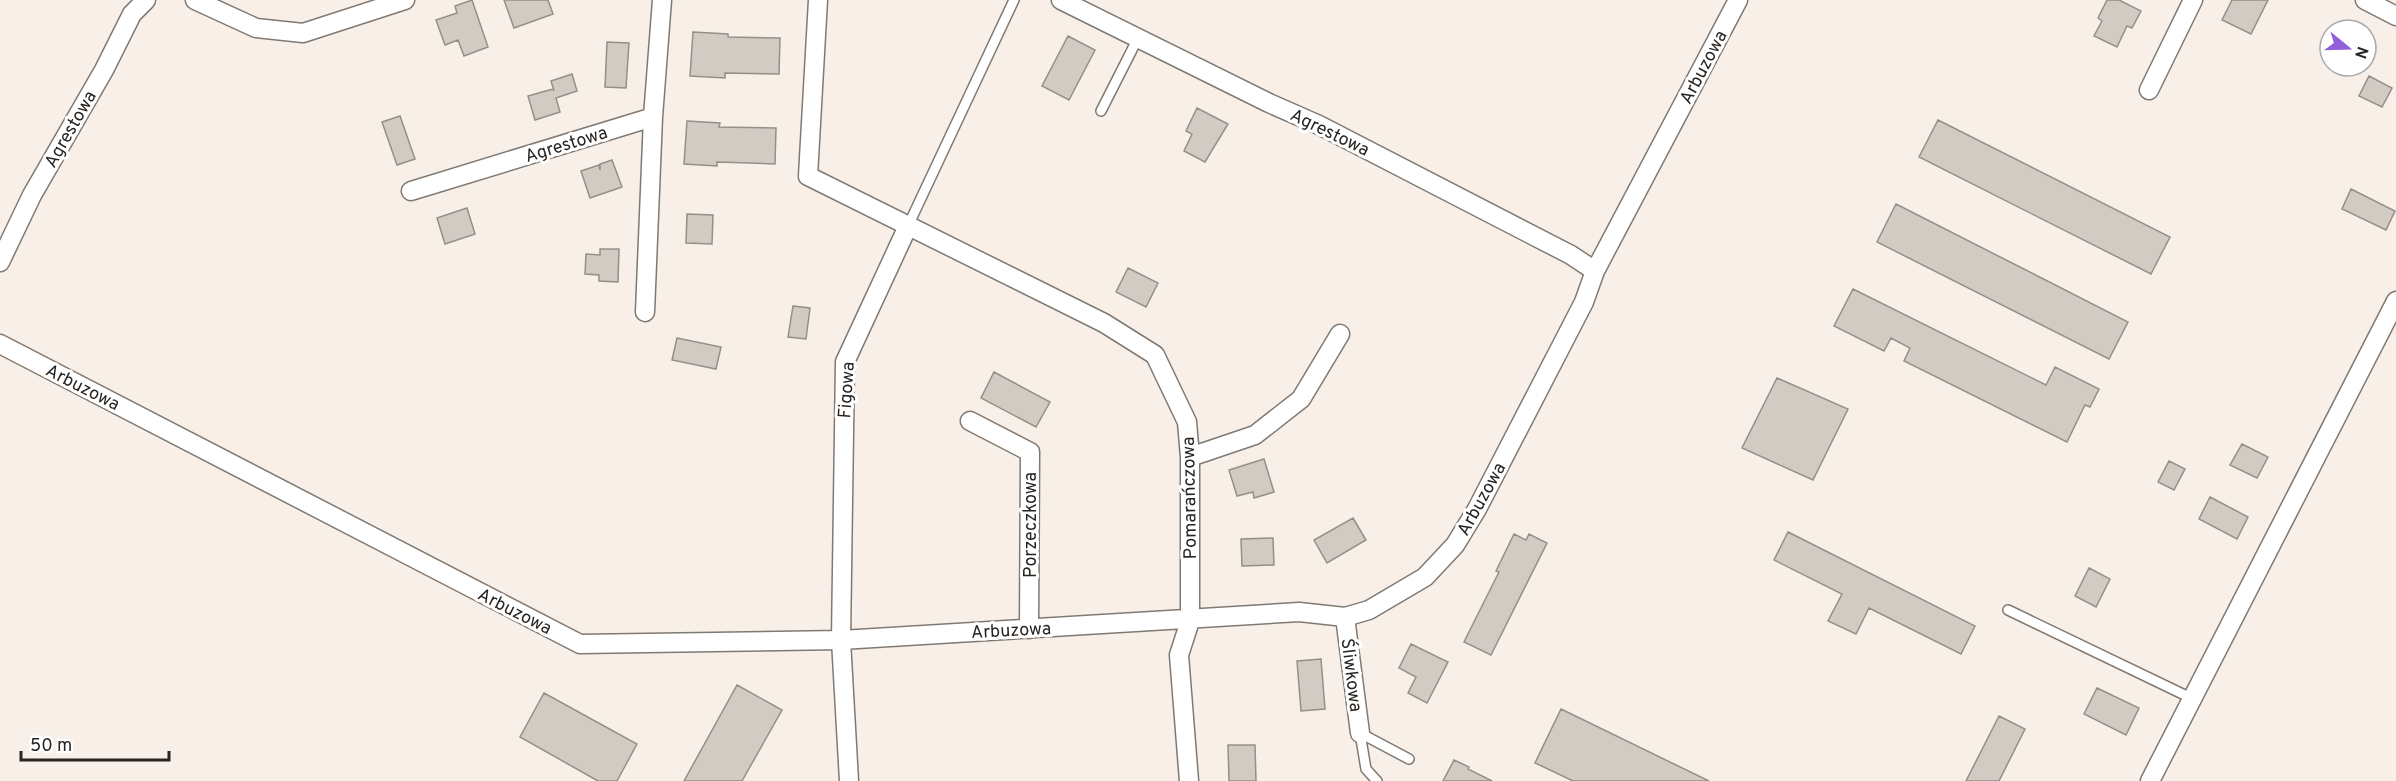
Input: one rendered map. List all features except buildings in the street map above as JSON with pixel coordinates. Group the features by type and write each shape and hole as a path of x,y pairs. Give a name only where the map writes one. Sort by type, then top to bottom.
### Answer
{"street":[{"name":"Agrestowa","path":"0,262 32,195 104,70 132,14 146,0"},
{"path":"195,0 256,28 303,33 405,0"},
{"path":"645,312 652,117 662,0"},
{"name":"Pomarańczowa","path":"818,0 808,176 1104,323 1155,355 1187,422 1190,457 1190,621 1179,655 1189,781"},
{"name":"Agrestowa","path":"1061,0 1269,103 1319,125 1571,255 1595,271"},
{"name":"Arbuzowa","path":"0,344 580,644 841,640 1190,621 1299,612 1345,617 1368,609 1425,577 1455,545 1477,509 1584,302 1595,271 1738,0"},
{"path":"2149,90 2193,0"},
{"path":"2365,0 2396,16"},
{"name":"Agrestowa","path":"411,191 652,117"},
{"name":"Figowa","path":"849,781 841,640 845,362 908,226"},
{"path":"2150,781 2396,301"},
{"path":"1190,457 1255,435 1301,399 1340,334"},
{"name":"Porzeczkowa","path":"970,421 1030,452 1029,629"},
{"name":"Śliwkowa","path":"1345,617 1360,733"}],"lane":[{"name":"Figowa","path":"908,226 1014,0"},
{"path":"1101,111 1138,38"},
{"path":"2008,610 2192,698"},
{"path":"1360,733 1409,759"},
{"path":"1360,733 1366,769 1377,781"}]}
